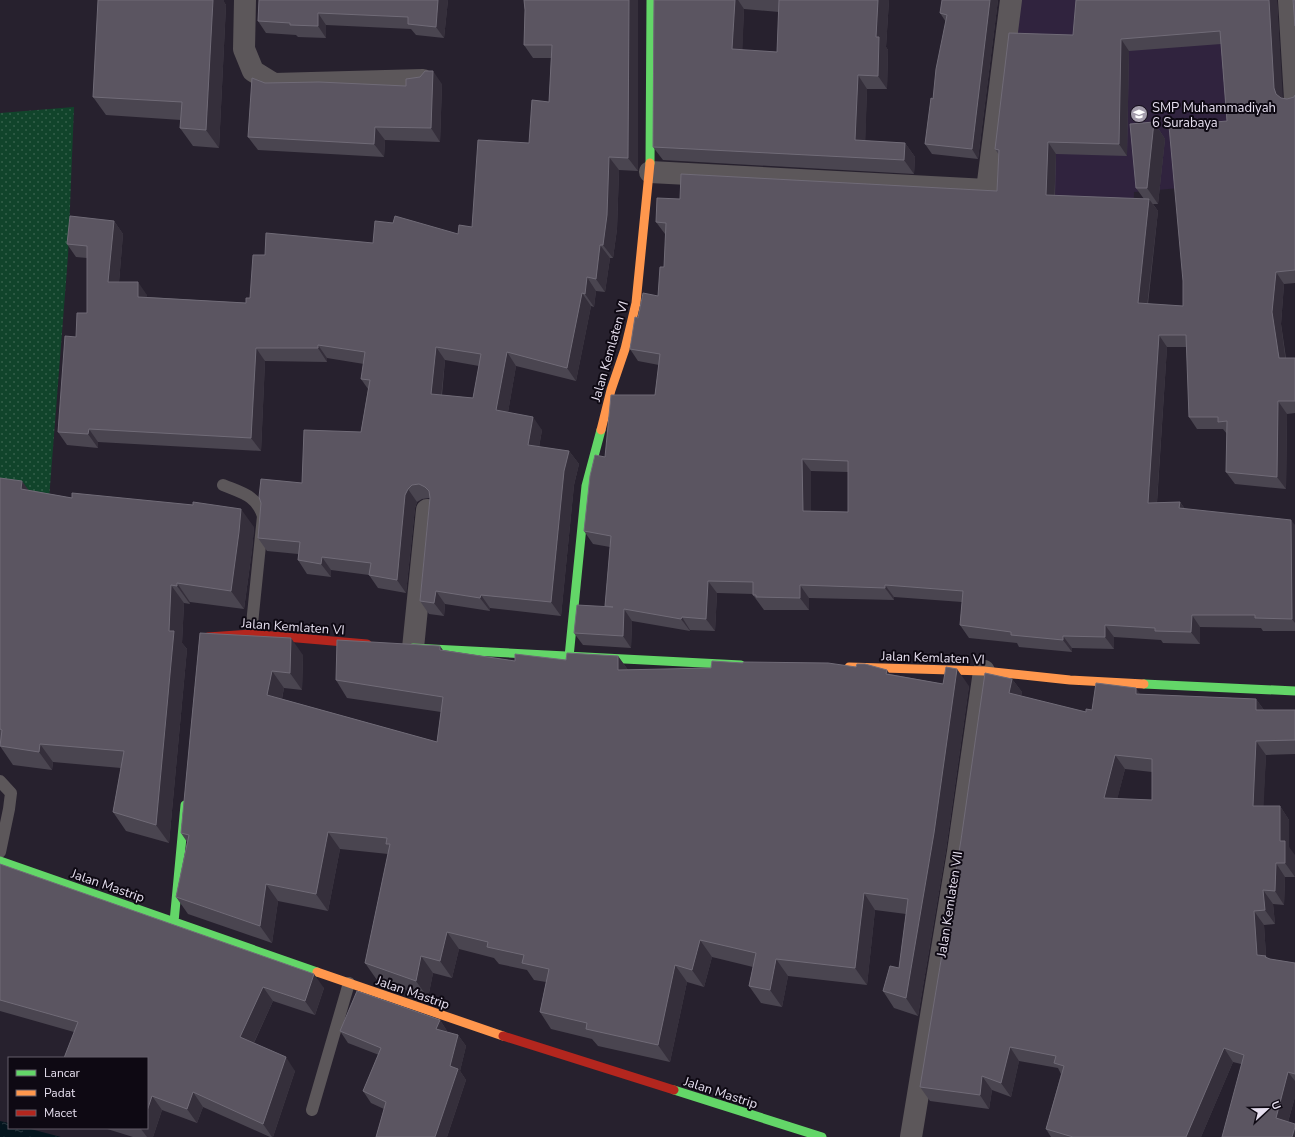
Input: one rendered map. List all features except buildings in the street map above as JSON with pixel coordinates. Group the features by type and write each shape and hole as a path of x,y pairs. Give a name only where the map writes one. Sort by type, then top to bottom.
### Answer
{"street":[{"path":"245,0 244,49 253,71 274,84 423,80"},
{"name":"Jalan Kemlaten VI","path":"569,657 586,486 610,390 625,349 636,303 650,172 651,0"},
{"path":"650,172 987,190 1011,0"},
{"path":"1289,0 1295,99"},
{"path":"426,510 409,648 705,665 752,666"},
{"name":"Jalan Kemlaten VI","path":"200,651 200,643 208,637 251,634 374,645"},
{"name":"Jalan Kemlaten VI","path":"838,667 984,671 1070,680 1295,691"},
{"name":"Jalan Kemlaten VII","path":"911,1137 954,874 984,671"},
{"path":"174,922 186,794"},
{"name":"Jalan Mastrip","path":"0,861 471,1026 822,1137"}],"lane":[{"path":"223,485 252,497 260,506 263,516 251,634"},
{"path":"0,781 10,793 9,809 0,852"},
{"path":"312,1110 349,983"}],"shaded area":[{"name":"SMP Muhammadiyah 6 Surabaya","path":"1017,0 1274,0 1282,179 1134,192 1133,237 990,231"}],"green space":[{"path":"74,107 68,256 49,499 0,495 0,113"}],"water":[{"path":"0,1121 8,1123 8,1129 31,1129 61,1137 0,1137"}],"traffic: fast":[{"path":"650,163 651,0"},
{"path":"569,657 586,486 601,430"},
{"path":"413,648 741,665"},
{"path":"1144,684 1295,691"},
{"path":"174,922 185,805"},
{"path":"0,861 317,972"},
{"path":"674,1090 822,1137"}],"traffic: slow":[{"path":"601,430 611,390 625,349 636,303 650,163"},
{"path":"849,667 984,671 1070,680 1144,684"},
{"path":"317,972 503,1036"}],"traffic: jam":[{"path":"205,639 208,637 251,634 367,644"},
{"path":"503,1036 674,1090"}],"place":[{"name":"SMP Muhammadiyah 6 Surabaya","path":"1139,114"}]}
